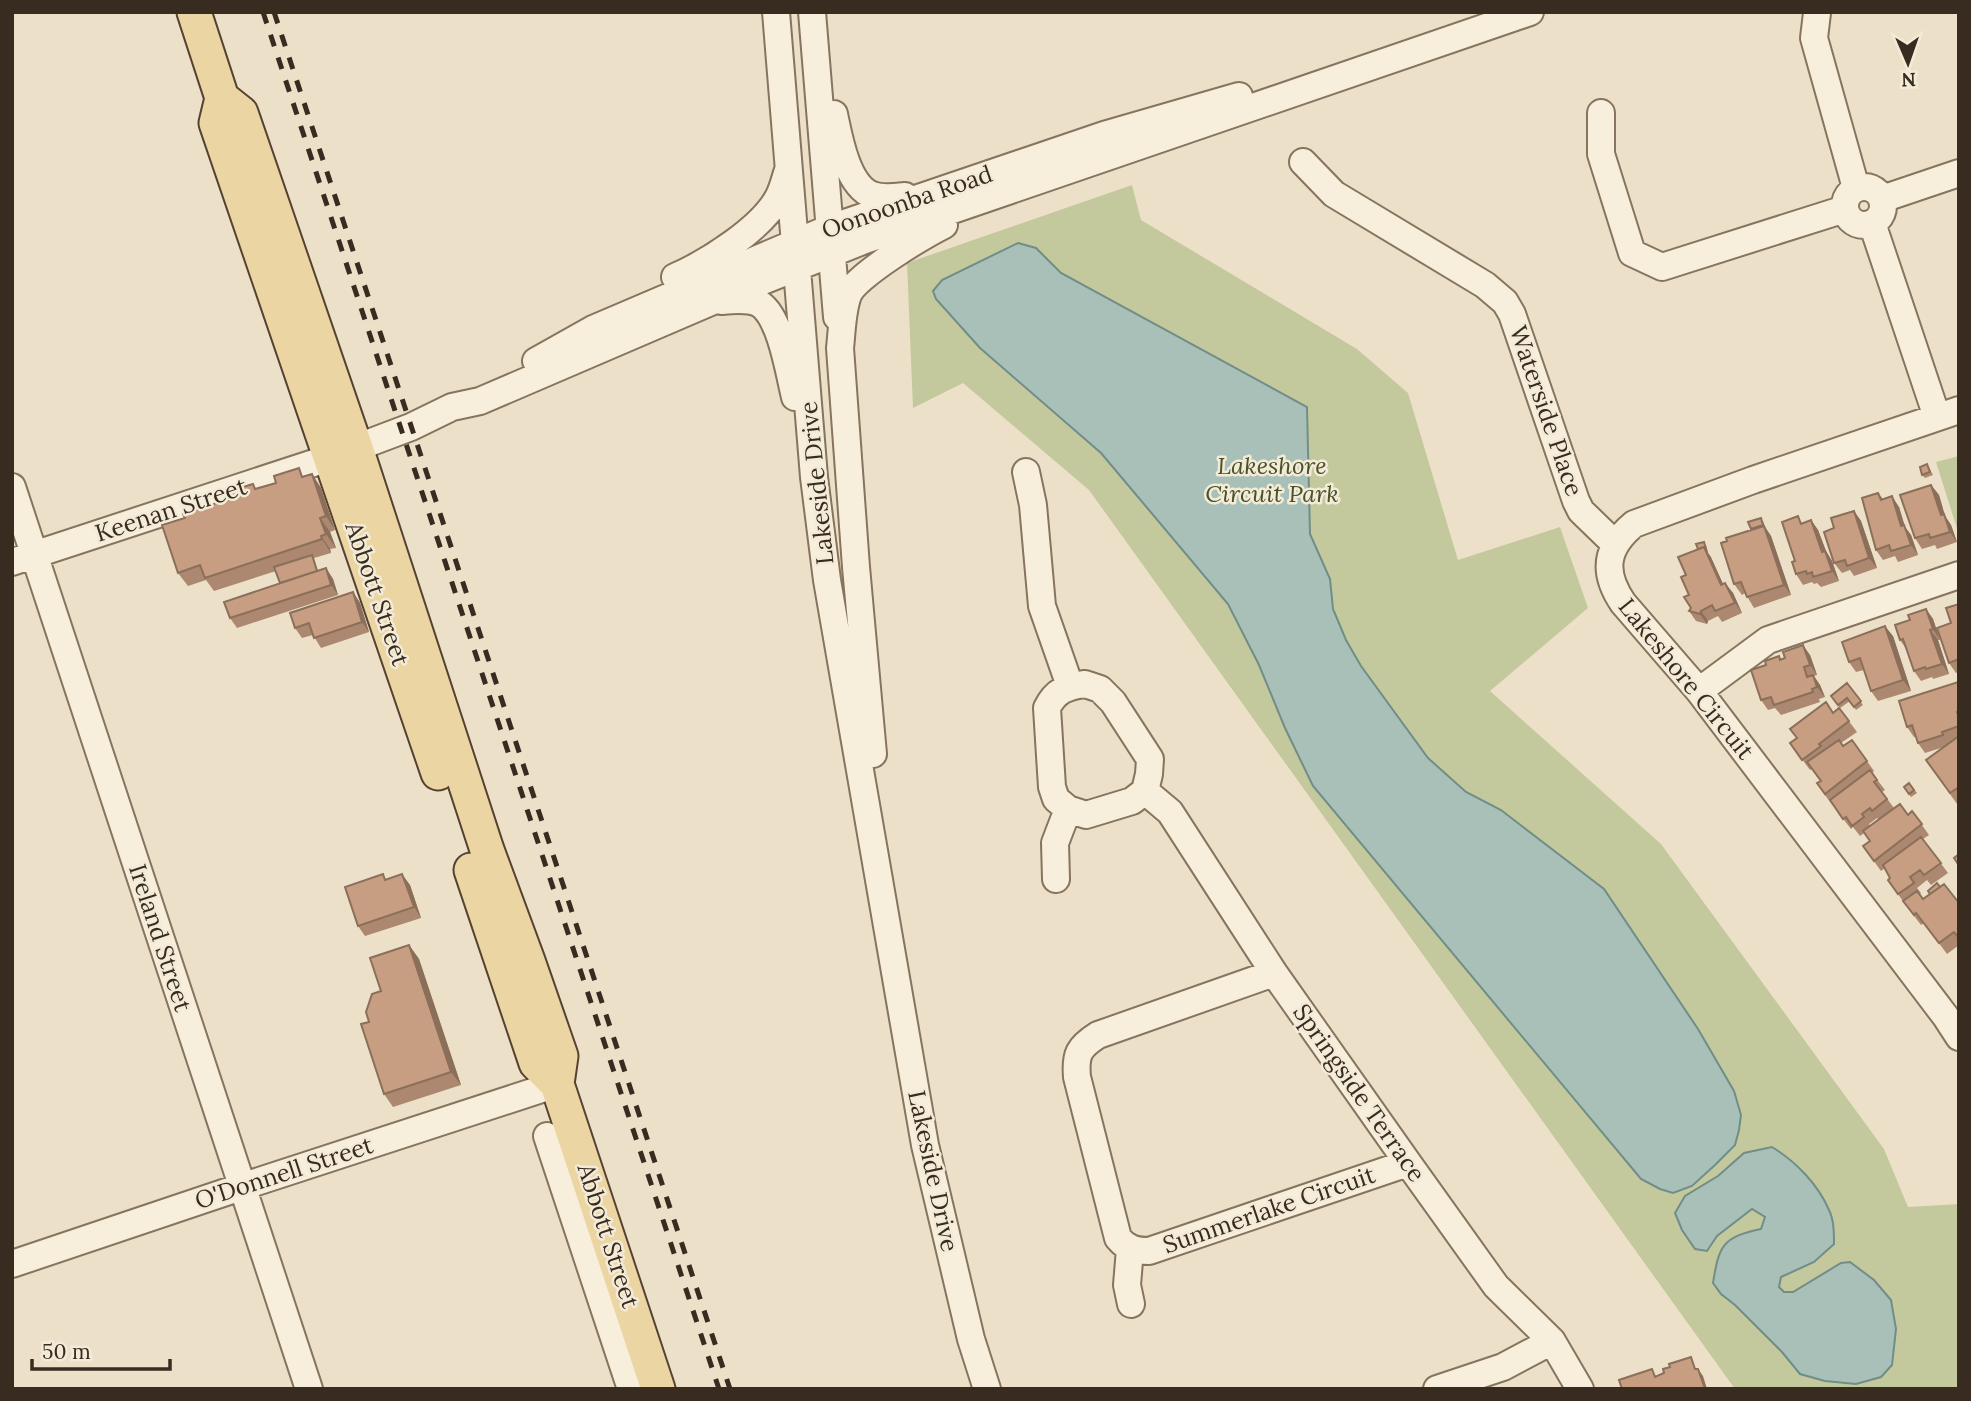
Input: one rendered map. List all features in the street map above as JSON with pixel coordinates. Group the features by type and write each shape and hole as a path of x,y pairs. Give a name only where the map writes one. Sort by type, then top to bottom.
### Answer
{"main road":[{"name":"Abbott Street","path":"194,12 222,97 241,113 343,453 561,1056 557,1084 576,1181 622,1322 658,1389"}],"street":[{"name":"Lakeside Drive","path":"776,12 814,477 827,580 925,1145 971,1339 988,1389"},
{"name":"Oonoonba Road","path":"1484,27 1511,12"},
{"name":"Oonoonba Road","path":"830,241 1024,186 1530,12"},
{"path":"1601,113 1601,154 1632,253 1662,267 1850,199 1862,186 1874,189 1882,199 1882,211 1872,223 1858,224 1852,220 1850,199 1814,38 1817,13"},
{"name":"Lakeside Drive","path":"813,14 856,567 890,950"},
{"path":"813,14 841,146 859,187 872,195 885,198 926,194"},
{"name":"Oonoonba Road","path":"452,407 471,391 538,360 593,329 796,255 926,194 1116,131 1254,92 1387,60"},
{"name":"Waterside Place","path":"1303,162 1334,194 1485,285 1505,302 1519,332 1581,512 1615,544"},
{"path":"593,329 655,286 689,271 731,245 767,213 778,197 790,165"},
{"path":"1882,199 1959,173"},
{"name":"Lakeside Drive","path":"840,348 848,294 854,285 936,229 1024,186"},
{"path":"1615,544 1634,524 1753,480 1948,414 1872,223"},
{"name":"Oonoonba Road","path":"343,453 411,427 452,407 480,401 713,301 796,255"},
{"path":"713,301 746,300 758,303 768,312 779,334 814,477"},
{"name":"Keenan Street","path":"23,558 343,453"},
{"path":"1026,472 1033,505 1042,606 1070,686"},
{"name":"Ireland Street","path":"12,486 23,558 242,1187 309,1389"},
{"name":"Lakeshore Circuit","path":"1615,544 1609,558 1609,573 1614,590 1623,603 1699,691 1955,1020"},
{"path":"1699,691 1768,640 1959,575"},
{"path":"1085,684 1100,688 1113,702 1150,759 1145,791 1132,801 1086,815 1068,809 1056,799 1052,787 1047,708 1051,698 1070,686 1085,684"},
{"name":"Springside Terrace","path":"1145,791 1170,812 1275,973 1408,1163 1496,1286 1552,1341 1580,1389"},
{"path":"1056,879 1055,843 1068,809"},
{"name":"Summerlake Circuit","path":"1275,973 1098,1035 1080,1049 1076,1064 1077,1077 1118,1238 1130,1248 1149,1251 1408,1163"},
{"name":"O'Donnell Street","path":"12,1264 557,1084"},
{"name":"Abbott Street","path":"547,1136 576,1181"},
{"name":"Summerlake Circuit","path":"1130,1248 1127,1285 1131,1304"},
{"name":"Abbott Street","path":"622,1322 631,1389"},
{"path":"1437,1389 1503,1367 1552,1341"}],"green space":[{"name":"Lakeshore Circuit Park","path":"1132,185 1141,220 1357,349 1408,393 1458,560 1560,527 1588,608 1490,691 1661,844 1884,1149 1908,1207 1959,1204 1959,1389 1735,1389 1089,490 963,383 913,408 907,263"},
{"path":"1959,456 1959,535 1936,462"}],"water":[{"path":"1018,243 1036,248 1061,273 1307,407 1310,534 1330,579 1333,609 1361,666 1428,758 1466,792 1501,810 1604,889 1698,1029 1734,1091 1741,1115 1735,1145 1692,1186 1673,1193 1641,1179 1313,786 1259,665 1228,604 1101,453 980,348 936,299 933,291 942,280"},
{"path":"1772,1147 1797,1166 1819,1191 1831,1214 1834,1231 1834,1244 1814,1262 1781,1277 1779,1287 1784,1292 1793,1292 1841,1263 1850,1262 1874,1280 1891,1300 1896,1329 1892,1365 1881,1377 1856,1384 1825,1381 1800,1374 1782,1352 1721,1294 1713,1283 1718,1260 1725,1245 1738,1236 1761,1229 1765,1217 1752,1209 1717,1236 1707,1251 1695,1249 1682,1230 1675,1213 1685,1196 1718,1176 1744,1153"}],"building":[{"path":"1927,464 1930,472 1922,475 1920,467"},
{"path":"299,468 302,477 312,474 326,516 320,518 326,534 321,536 322,539 205,578 200,565 178,573 162,525 185,518 183,514 232,498 229,491 253,484 255,489 276,483 274,476"},
{"path":"1931,485 1950,532 1930,538 1929,534 1915,538 1900,495"},
{"path":"1878,493 1881,500 1892,496 1901,526 1904,525 1911,545 1891,551 1889,545 1876,550 1862,498"},
{"path":"1854,511 1869,558 1847,566 1845,560 1834,563 1824,532 1834,528 1831,518"},
{"path":"1798,516 1801,524 1811,520 1832,571 1813,577 1812,572 1796,574 1792,562 1795,561 1782,522"},
{"path":"1761,518 1763,525 1751,529 1748,522"},
{"path":"1764,526 1784,585 1747,597 1741,582 1734,584 1721,543 1727,541 1726,538"},
{"path":"1704,542 1706,549 1698,549 1696,544"},
{"path":"1704,547 1721,585 1725,583 1735,603 1715,611 1712,605 1700,614 1689,611 1691,608 1684,597 1689,595 1681,577 1686,575 1678,557"},
{"path":"312,555 317,571 280,583 274,567"},
{"path":"326,568 331,585 230,618 224,602"},
{"path":"353,592 362,622 314,638 309,623 295,628 290,613"},
{"path":"1959,604 1959,659 1949,663 1937,628 1951,623 1946,608"},
{"path":"1926,609 1942,664 1914,671 1895,625 1910,620 1908,615"},
{"path":"1885,626 1903,680 1871,691 1860,658 1849,662 1842,642"},
{"path":"1803,645 1810,665 1804,667 1807,677 1813,675 1817,687 1812,689 1813,692 1774,705 1771,697 1761,700 1751,670 1766,665 1765,661 1779,656 1780,660 1785,658 1783,652"},
{"path":"1958,682 1959,726 1942,732 1943,735 1918,743 1912,725 1907,727 1899,701"},
{"path":"1847,683 1861,701 1854,707 1847,698 1838,705 1831,696"},
{"path":"1826,702 1833,713 1839,708 1849,721 1802,760 1790,743 1797,738 1790,729"},
{"path":"1959,736 1959,787 1950,793 1926,760"},
{"path":"1839,740 1843,746 1852,740 1867,761 1825,794 1817,783 1821,781 1807,762"},
{"path":"1870,770 1877,780 1874,782 1887,799 1872,811 1870,808 1862,814 1864,817 1852,826 1846,817 1843,819 1830,800"},
{"path":"1909,783 1914,790 1909,794 1904,787"},
{"path":"1900,804 1908,815 1912,811 1922,824 1874,861 1863,846 1870,841 1863,831"},
{"path":"1921,837 1941,863 1924,875 1920,870 1910,877 1914,883 1898,894 1888,880 1890,878 1883,865"},
{"path":"383,874 385,880 402,874 414,907 358,926 345,887"},
{"path":"1937,883 1940,887 1930,894 1928,891"},
{"path":"1944,884 1959,903 1959,938 1954,932 1939,943 1903,901 1917,891 1923,899"},
{"path":"409,945 451,1072 384,1094 361,1024 369,1022 366,1012 372,994 381,991 370,958"},
{"path":"1691,1357 1705,1389 1622,1389 1619,1380 1652,1369 1655,1377 1664,1373 1663,1369 1670,1367 1669,1364"}],"railway":[{"path":"263,12 719,1389"},
{"path":"274,12 730,1389"}]}
